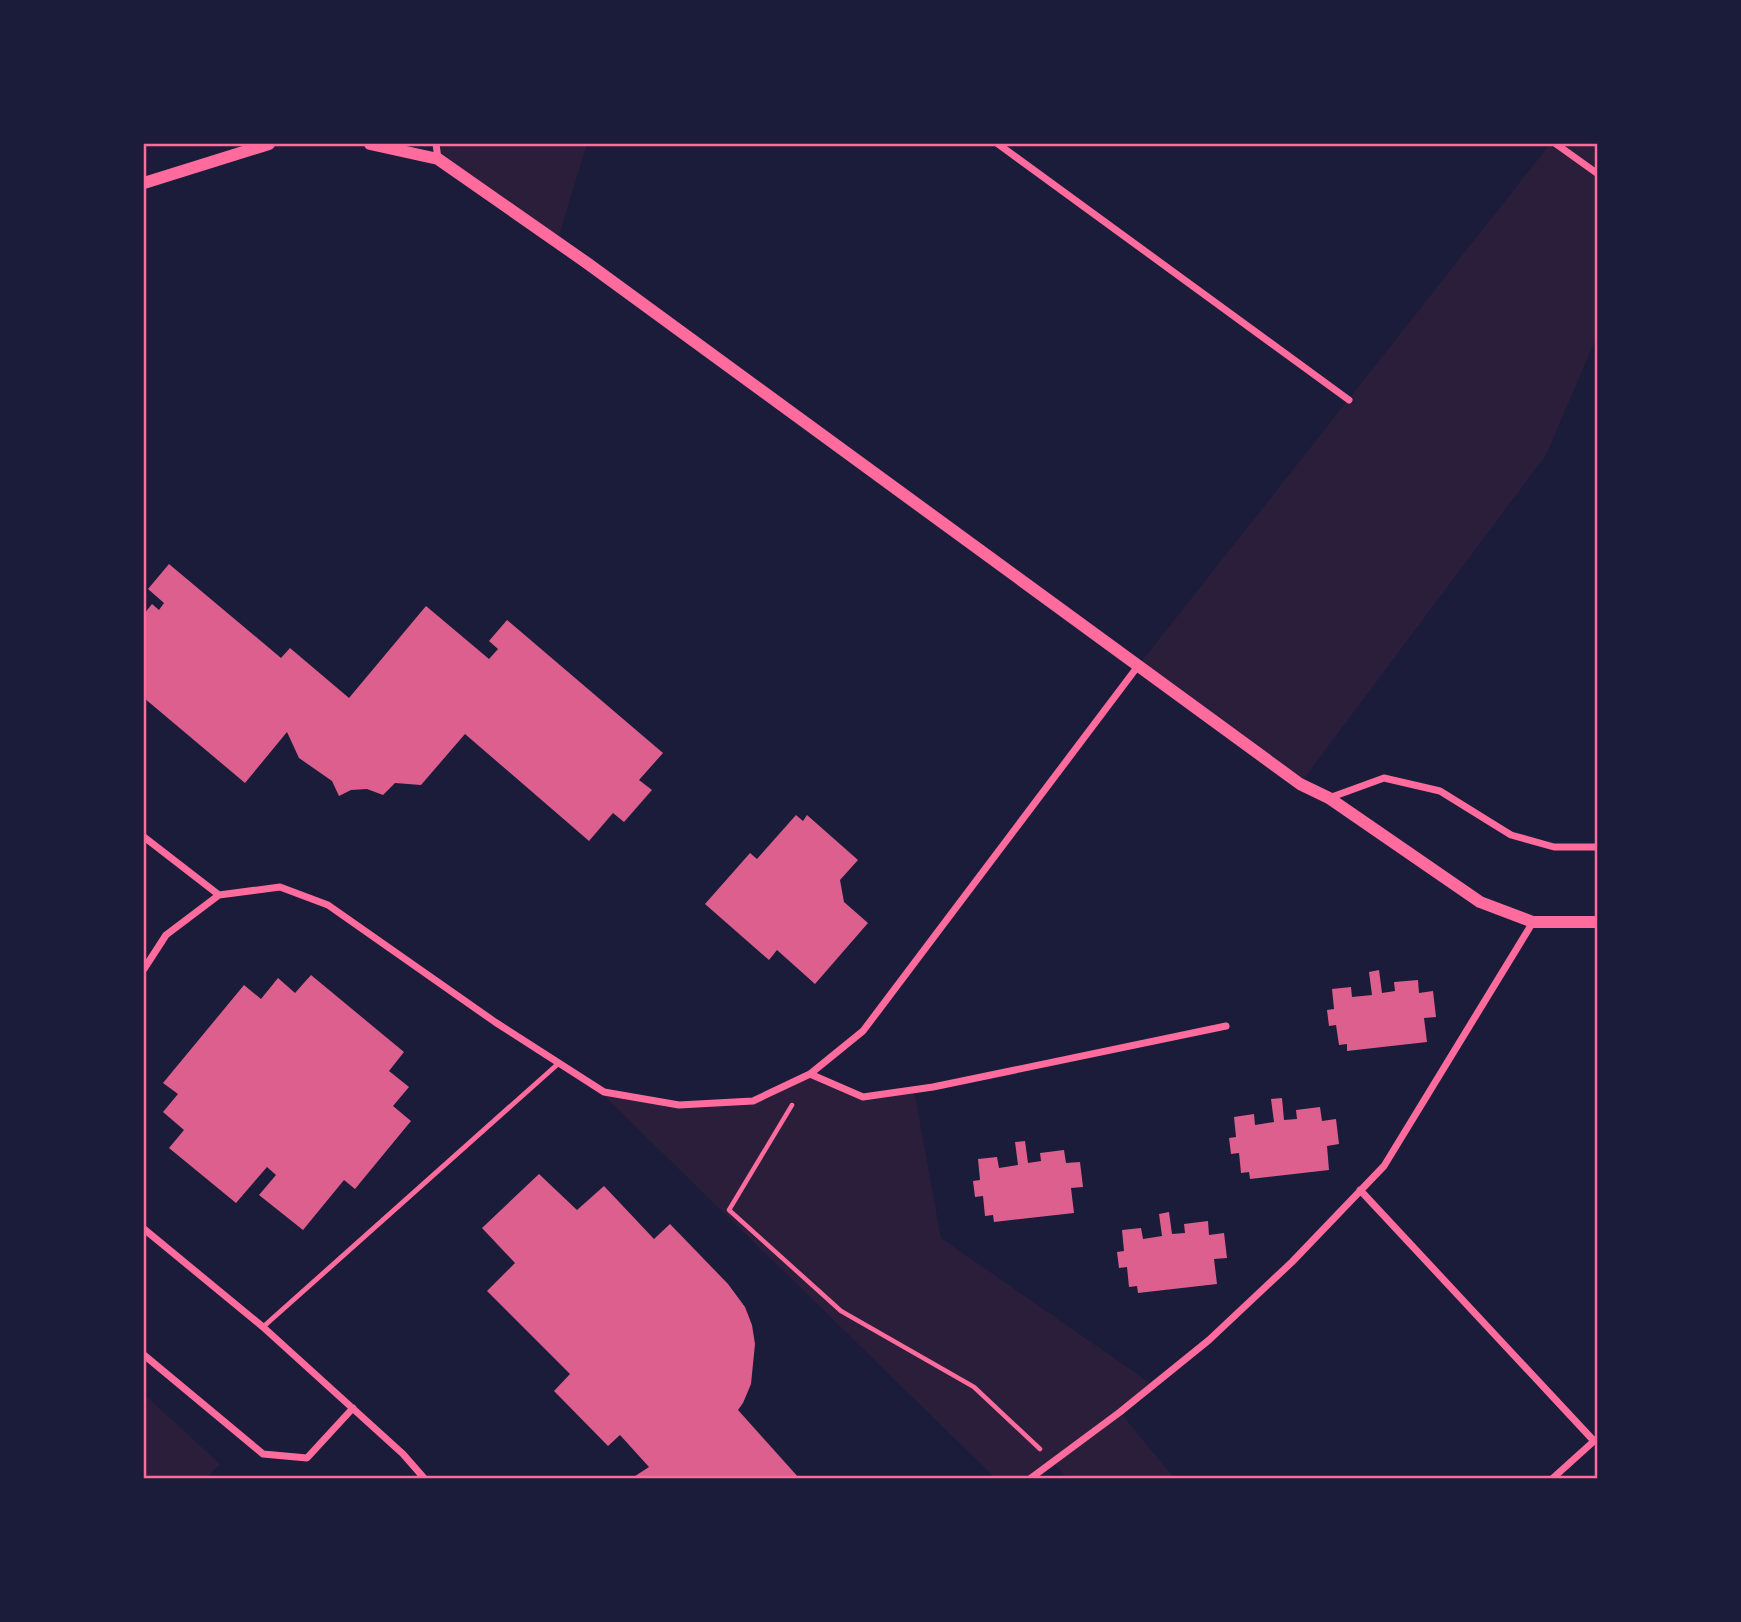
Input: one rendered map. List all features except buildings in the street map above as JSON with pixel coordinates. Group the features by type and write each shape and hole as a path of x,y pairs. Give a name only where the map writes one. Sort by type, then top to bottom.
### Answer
{"street":[{"path":"144,183 269,144"},
{"path":"370,144 438,159 587,263 1300,784 1329,798 1480,902 1533,922 1598,922"},
{"path":"436,144 438,159"},
{"path":"998,144 1349,400"},
{"path":"1556,144 1598,174"},
{"path":"144,969 166,935 219,895 280,887 328,905 495,1022 604,1092 679,1105 753,1101 810,1074 863,1031 1138,666"},
{"path":"1329,798 1384,778 1440,791 1511,835 1554,848 1598,848"},
{"path":"144,837 219,895"},
{"path":"1031,1479 1209,1340 1292,1262 1384,1166 1533,922"},
{"path":"810,1074 863,1097 933,1087 1226,1027"},
{"path":"1360,1191 1596,1440 1553,1479"},
{"path":"144,1229 262,1327 353,1408 403,1454 424,1479"},
{"path":"144,1354 262,1454 307,1458 353,1408"}],"lane":[{"path":"262,1327 559,1063"}],"path":[{"path":"810,1074 729,1210 841,1311 974,1387 1053,1462"}],"shaded area":[{"path":"436,144 587,144 557,242 438,159"},
{"path":"1550,144 1597,144 1597,336 1546,455 1300,784 1138,666"},
{"path":"810,1074 863,1097 914,1090 941,1238 1153,1385 1119,1411 1174,1478 1067,1478 1053,1462 1031,1478 995,1478 593,1085 679,1105 753,1101"},
{"path":"144,1394 220,1464 206,1478 144,1478"}]}
